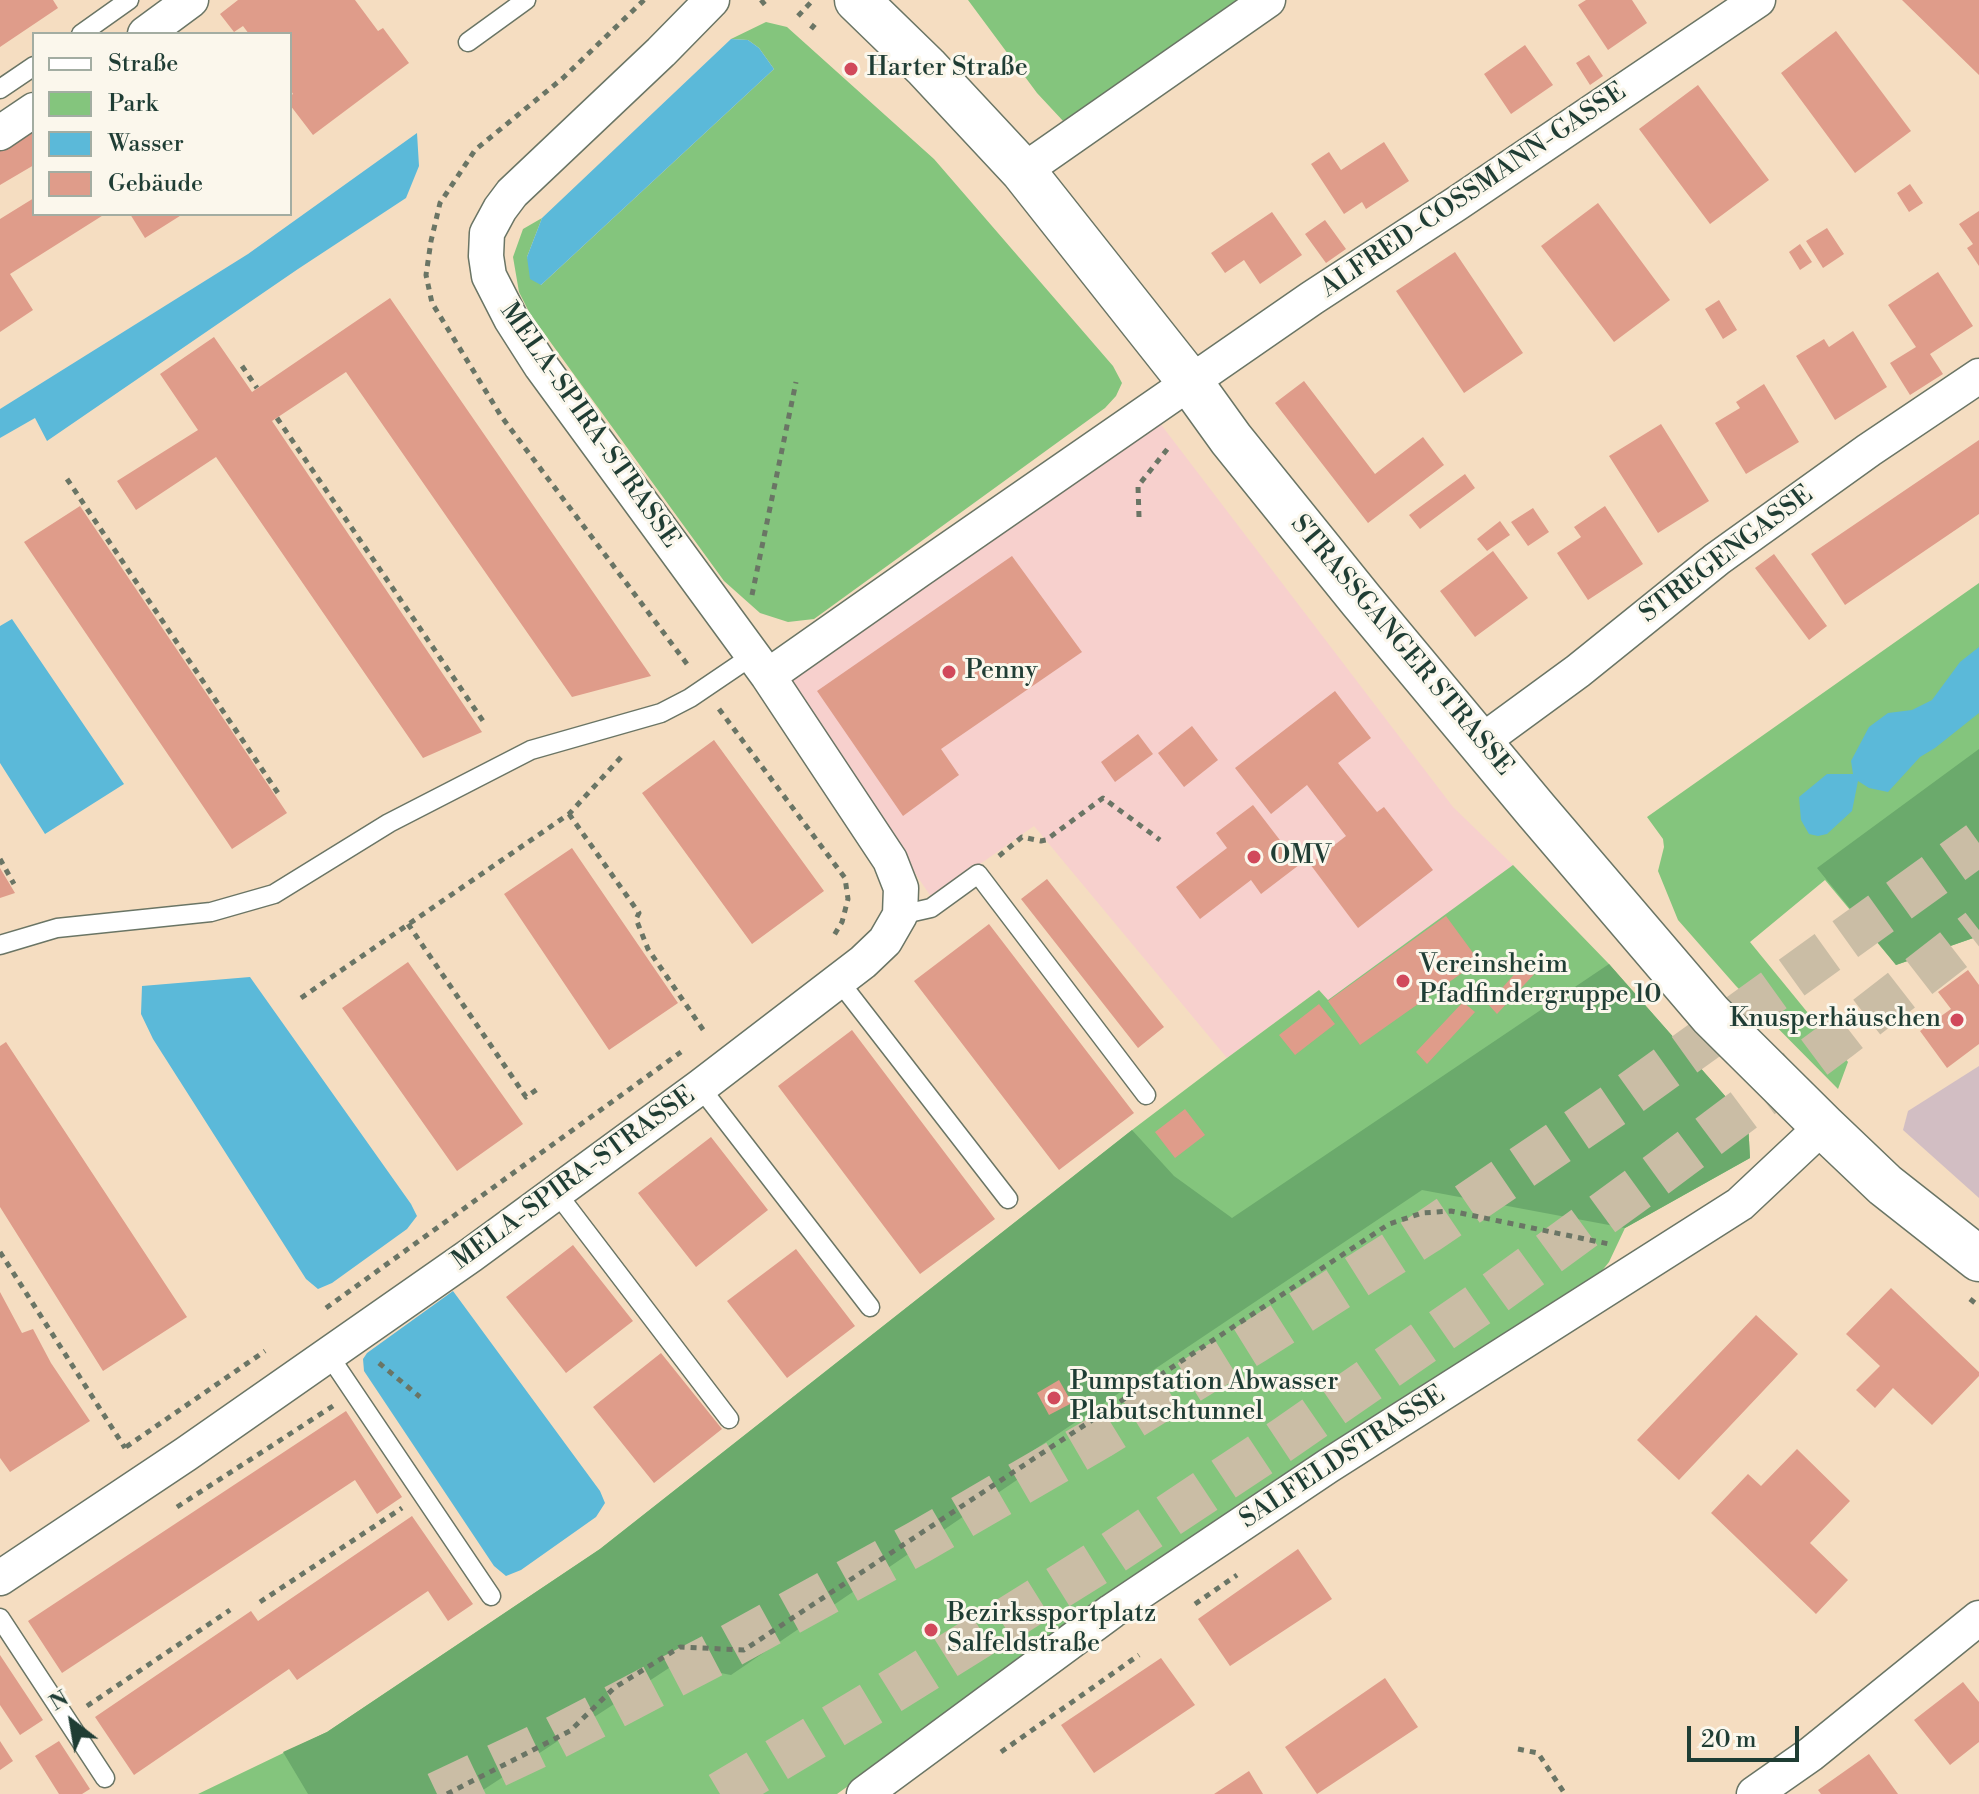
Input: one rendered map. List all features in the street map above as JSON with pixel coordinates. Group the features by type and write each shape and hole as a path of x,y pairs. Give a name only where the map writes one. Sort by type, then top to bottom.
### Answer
{"street":[{"path":"148,32 191,0"},
{"name":"MELA-SPIRA-STRASSE","path":"0,1578 186,1454 471,1255 700,1087 863,962 885,941 900,915 901,888 890,860 754,659 541,366 489,276 487,233 512,193 712,0"},
{"name":"STRASSGANGER STRASSE","path":"857,0 926,67 1023,171 1190,382 1231,439 1361,600 1711,1015 1885,1185 1979,1259"},
{"path":"1023,171 1268,0"},
{"name":"ALFRED-COSSMANN-GASSE","path":"1190,382 1758,0"},
{"path":"0,133 32,111"},
{"name":"STREGENGASSE","path":"1481,742 1578,671 1717,559 1979,376"},
{"path":"754,659 1190,382"},
{"name":"SALFELDSTRASSE","path":"864,1794 1138,1594 1328,1466 1740,1204 1823,1126"},
{"path":"1754,1794 1811,1754 1979,1618"}],"lane":[{"path":"84,32 129,0"},
{"path":"468,42 526,0"},
{"path":"0,89 32,67"},
{"path":"0,945 57,928 211,912 274,894 389,823 531,750 661,713 754,659"},
{"path":"900,915 931,908 978,874 1146,1095"},
{"path":"839,981 1008,1199"},
{"path":"700,1087 870,1307"},
{"path":"556,1192 729,1419"},
{"path":"341,1345 354,1393 491,1596"},
{"path":"0,1618 105,1778"}],"path":[{"path":"644,0 563,78 475,150 440,203 426,275 432,303 501,416 845,878 848,899 842,922 832,939"},
{"path":"761,0 766,6"},
{"path":"798,16 813,0"},
{"path":"242,366 257,388"},
{"path":"754,659 796,382"},
{"path":"277,418 483,721"},
{"path":"1139,517 1138,486 1169,447"},
{"path":"67,479 280,796"},
{"path":"301,998 569,814 628,751"},
{"path":"1013,844 1022,837 1046,840 1103,798 1160,840"},
{"path":"569,814 639,913 636,919 648,949 706,1034"},
{"path":"0,859 14,884"},
{"path":"408,924 526,1097 539,1088"},
{"path":"325,1309 681,1052"},
{"path":"447,1794 570,1731 614,1688 680,1647 744,1650 1389,1224 1422,1213 1451,1211 1660,1255"},
{"path":"0,1252 125,1448"},
{"path":"113,1456 274,1345"},
{"path":"341,1345 367,1353 420,1397"},
{"path":"172,1510 354,1393"},
{"path":"260,1602 422,1494"},
{"path":"66,1719 230,1610"},
{"path":"1001,1752 1139,1655"},
{"path":"1518,1749 1538,1753 1565,1794"}],"shaded area":[{"path":"1140,397 1453,807 1513,865 1328,1001 1319,990 1227,1058 1034,826 932,898 774,668"},
{"path":"1979,1066 1979,1198 1903,1130 1908,1111"}],"green space":[{"path":"968,0 1238,0 1064,122 1037,93"},
{"path":"766,22 787,27 934,159 1113,366 1122,383 1105,408 814,619 788,622 760,613 724,581 530,314 519,292 513,257 523,229 542,218 527,257 541,285 774,69 759,48 748,40 731,39"},
{"path":"1979,583 1979,936 1896,965 1825,880 1750,942 1848,1062 1838,1089 1736,986 1678,920 1658,871 1663,839 1647,817"},
{"path":"1979,749 1979,936 1896,965 1817,868"},
{"path":"1513,865 1609,964 1748,1122 1750,1158 1625,1228 1601,1272 1113,1595 837,1794 198,1794 327,1732 600,1549 1227,1058 1319,990 1328,1000"},
{"path":"1609,964 1748,1122 1750,1158 1625,1228 1422,1190 1022,1458 1033,1469 731,1675 675,1664 477,1794 308,1794 283,1752 327,1732 600,1549 1132,1130 1174,1176 1232,1218"}],"water":[{"path":"731,39 748,40 759,48 774,69 541,285 530,279 527,257 542,218"},
{"path":"417,133 419,166 406,198 47,441 35,418 0,438 0,409 248,254"},
{"path":"12,619 124,784 45,834 0,763 0,626"},
{"path":"1979,647 1979,713 1920,757 1888,792 1869,788 1858,781 1852,811 1827,834 1809,834 1801,820 1799,797 1827,774 1853,774 1851,761 1869,727 1888,713 1912,710 1932,700 1960,662"},
{"path":"250,977 417,1216 407,1229 332,1283 318,1289 306,1279 153,1039 141,1014 142,986"},
{"path":"453,1291 600,1491 605,1503 596,1517 521,1570 506,1576 494,1566 364,1371 363,1359 367,1353"}],"building":[{"path":"0,0 53,0 58,8 0,47"},
{"path":"238,0 355,0 378,31 383,28 409,63 313,135 292,108 292,32 248,32 243,26 234,32 220,14"},
{"path":"1586,0 1632,0 1647,23 1608,50 1578,5"},
{"path":"1902,0 1979,0 1979,75"},
{"path":"1836,31 1911,131 1855,173 1781,73"},
{"path":"1525,45 1553,85 1511,114 1484,74"},
{"path":"1589,55 1603,76 1590,85 1576,63"},
{"path":"1698,85 1769,180 1710,224 1639,129"},
{"path":"32,130 32,166 0,185 0,150"},
{"path":"1384,142 1409,181 1366,209 1362,202 1344,214 1311,164 1329,152 1341,170"},
{"path":"1910,184 1923,203 1909,212 1897,193"},
{"path":"32,199 32,216 102,216 10,274 33,310 0,332 0,219"},
{"path":"1598,203 1670,300 1614,342 1541,246"},
{"path":"1979,211 1979,266 1967,248 1973,244 1959,224"},
{"path":"1272,212 1302,255 1260,284 1244,260 1225,273 1211,253"},
{"path":"131,216 180,216 145,238"},
{"path":"1325,220 1346,249 1326,263 1305,234"},
{"path":"1827,228 1844,254 1823,268 1806,241"},
{"path":"1800,244 1812,262 1800,270 1789,252"},
{"path":"1455,252 1523,353 1464,393 1396,291"},
{"path":"1938,272 1973,326 1930,354 1943,374 1910,395 1890,363 1916,347 1888,305"},
{"path":"390,298 651,676 572,697 346,372 272,421 482,732 423,758 216,457 136,510 117,481 198,430 160,374 214,337 252,392"},
{"path":"1719,300 1737,330 1723,339 1705,309"},
{"path":"1853,331 1887,387 1835,420 1796,356 1824,339 1829,347"},
{"path":"1304,381 1375,474 1423,437 1444,465 1368,523 1275,403"},
{"path":"1764,384 1799,442 1746,474 1715,423 1740,408 1736,402"},
{"path":"1661,424 1709,501 1658,533 1609,456"},
{"path":"1979,440 1979,514 1845,605 1811,554"},
{"path":"1465,474 1475,488 1420,529 1409,515"},
{"path":"80,506 287,813 232,849 24,542"},
{"path":"1605,506 1643,564 1588,600 1557,553 1581,537 1574,527"},
{"path":"1533,508 1549,532 1528,546 1511,522"},
{"path":"1500,521 1510,535 1487,551 1477,539"},
{"path":"1493,551 1528,598 1475,637 1440,591"},
{"path":"1774,554 1827,626 1809,640 1755,568"},
{"name":"Penny","path":"1012,556 1082,652 941,749 959,775 903,816 817,691"},
{"path":"1335,691 1371,738 1338,763 1377,812 1384,807 1433,870 1358,928 1310,864 1346,836 1307,785 1271,814 1235,768"},
{"path":"1192,726 1218,760 1184,787 1158,753"},
{"path":"1138,734 1153,754 1115,782 1101,762"},
{"path":"714,740 824,891 752,944 642,793"},
{"name":"OMV","path":"1253,805 1299,865 1261,894 1251,880 1200,919 1176,887 1227,848 1216,833"},
{"path":"572,848 678,1003 609,1050 504,894"},
{"path":"0,868 15,893 0,898"},
{"path":"1047,879 1164,1027 1138,1048 1021,899"},
{"name":"Vereinsheim Pfadfindergruppe 10","path":"1446,916 1479,961 1360,1045 1328,1001"},
{"path":"989,924 1134,1113 1059,1170 914,981"},
{"path":"1526,961 1538,970 1497,1014 1488,1004"},
{"path":"408,962 523,1124 457,1171 342,1008"},
{"name":"Knusperhäuschen","path":"1968,970 1979,985 1979,1044 1947,1068 1920,1031 1951,1009 1938,992"},
{"path":"1463,1002 1475,1012 1427,1064 1416,1052"},
{"path":"1319,1004 1335,1024 1295,1055 1279,1035"},
{"path":"852,1030 995,1219 920,1274 778,1086"},
{"path":"6,1042 187,1317 103,1371 0,1207 0,1046"},
{"path":"1185,1109 1205,1135 1175,1158 1155,1132"},
{"path":"711,1137 768,1210 696,1267 638,1193"},
{"path":"573,1245 633,1321 566,1373 506,1297"},
{"path":"796,1249 855,1326 787,1378 727,1301"},
{"path":"1891,1288 1979,1372 1979,1376 1932,1425 1893,1388 1875,1408 1856,1390 1880,1366 1846,1334"},
{"path":"0,1292 22,1333 33,1329 51,1363 90,1421 10,1472 0,1458"},
{"path":"1756,1315 1798,1354 1679,1480 1637,1440"},
{"path":"661,1353 722,1429 654,1483 593,1407"},
{"name":"Pumpstation Abwasser Plabutschtunnel","path":"1059,1380 1072,1403 1049,1415 1037,1393"},
{"path":"346,1411 402,1497 377,1514 355,1480 62,1673 28,1621"},
{"path":"1797,1449 1850,1501 1810,1543 1848,1580 1816,1614 1711,1513 1748,1474 1761,1486"},
{"path":"412,1516 473,1604 448,1621 428,1591 297,1680 289,1669 134,1775 95,1717 251,1611 258,1621"},
{"path":"1298,1549 1332,1599 1230,1666 1198,1619"},
{"path":"0,1655 43,1720 20,1735 0,1705"},
{"path":"1161,1658 1195,1705 1094,1773 1061,1725"},
{"path":"1385,1678 1418,1727 1317,1794 1285,1747"},
{"path":"1963,1682 1979,1702 1979,1742 1950,1765 1914,1720"},
{"path":"0,1741 13,1761 0,1770"},
{"path":"59,1741 90,1789 82,1794 59,1794 35,1756"},
{"path":"1869,1754 1898,1794 1821,1794 1818,1790"},
{"path":"1249,1771 1263,1794 1214,1794"}],"tunnel":[{"path":"437,1794 555,1738 723,1650 1100,1437 1427,1232 1617,1103 1979,843"},
{"path":"720,1794 1102,1560 1284,1439 1481,1303 1662,1171 1979,930"}],"place":[{"name":"Harter Straße","path":"851,69"},
{"name":"Penny","path":"949,672"},
{"name":"OMV","path":"1254,857"},
{"name":"Vereinsheim Pfadfindergruppe 10","path":"1403,981"},
{"name":"Knusperhäuschen","path":"1957,1020"},
{"name":"Pumpstation Abwasser Plabutschtunnel","path":"1054,1398"},
{"name":"Bezirkssportplatz Salfeldstraße","path":"931,1630"}]}
